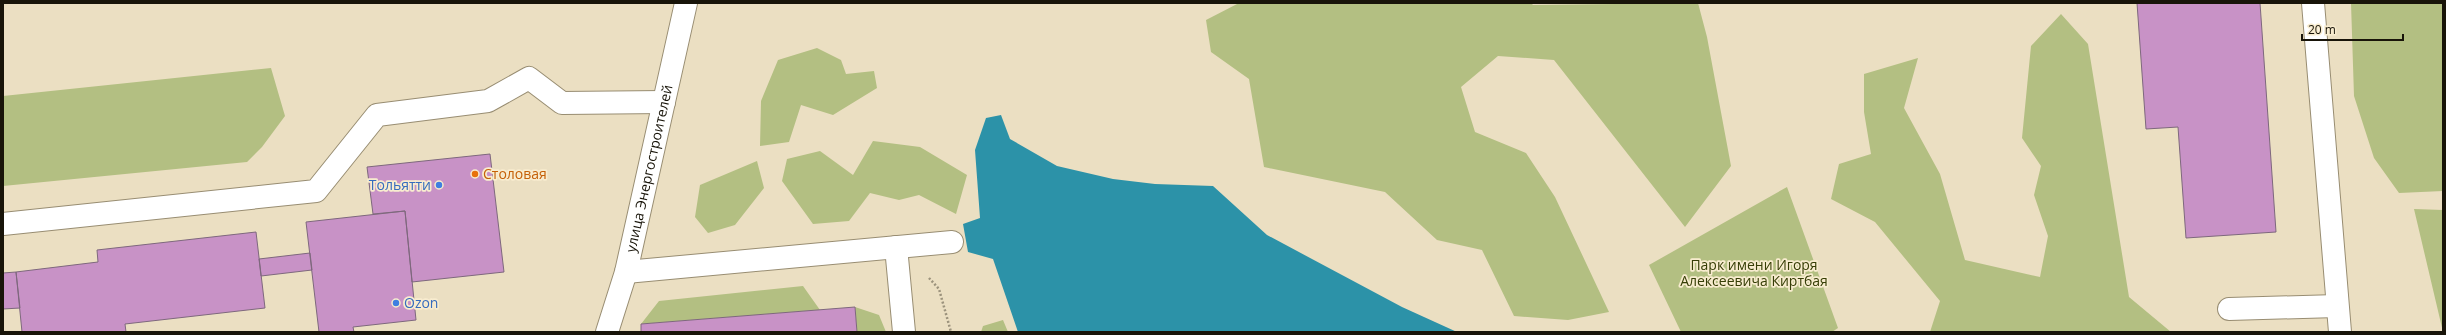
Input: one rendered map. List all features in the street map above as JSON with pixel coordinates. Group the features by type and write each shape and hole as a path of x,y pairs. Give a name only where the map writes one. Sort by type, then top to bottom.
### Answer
{"street":[{"name":"улица Энергостроителей","path":"607,332 626,272 686,3"},
{"path":"2313,3 2340,332"},
{"path":"3,224 316,191 377,115 488,101 529,78 562,103 664,102"},
{"path":"626,272 952,242"},
{"path":"896,248 904,332"},
{"path":"2229,309 2338,306"}],"green space":[{"path":"1239,3 1531,3 1533,5 1698,3 1707,37 1731,166 1685,227 1554,60 1498,56 1461,87 1475,132 1526,153 1555,197 1609,312 1568,320 1514,316 1482,250 1437,240 1385,192 1264,167 1249,79 1211,52 1206,20"},
{"path":"2351,3 2443,3 2443,191 2399,193 2374,158 2354,96"},
{"path":"2061,14 2088,44 2129,297 2171,332 1930,332 1940,301 1875,222 1831,199 1839,164 1871,154 1864,112 1864,74 1918,58 1904,108 1940,174 1965,260 2040,277 2048,236 2034,195 2041,166 2022,138 2031,46"},
{"path":"817,48 841,60 846,74 874,71 877,88 833,115 801,105 789,142 760,146 761,101 778,60"},
{"path":"271,68 285,116 262,147 247,162 3,186 3,96"},
{"path":"873,141 920,147 967,175 956,214 919,195 899,200 870,193 849,221 813,224 782,181 787,159 820,151 853,175"},
{"path":"757,161 764,188 735,225 708,233 695,217 700,185"},
{"name":"Парк имени Игоря Алексеевича Киртбая","path":"1787,187 1838,328 1832,332 1681,332 1649,265"},
{"path":"2414,209 2443,210 2443,332"},
{"path":"803,286 820,310 641,324 659,301"},
{"path":"855,307 879,315 886,332 857,332"},
{"path":"1003,320 1008,332 981,332 983,326"}],"water":[{"path":"1001,115 1010,139 1057,166 1113,179 1155,184 1213,186 1267,235 1402,307 1457,332 1018,332 993,259 968,252 963,224 980,218 975,150 986,118"}],"building":[{"path":"2137,3 2260,3 2276,232 2186,238 2178,127 2146,129"},
{"path":"490,154 504,272 412,282 405,211 373,214 367,167"},
{"path":"405,211 416,320 353,327 354,332 319,332 306,222"},
{"path":"256,232 265,308 125,324 126,332 22,332 16,272 98,262 97,250"},
{"path":"310,253 312,270 261,276 259,259"},
{"path":"16,272 20,308 3,309 3,273"},
{"path":"855,307 857,332 641,332 641,324"}],"place":[{"name":"Столовая","path":"475,174"},
{"name":"Тольятти","path":"439,185"},
{"name":"Ozon","path":"396,303"}]}
